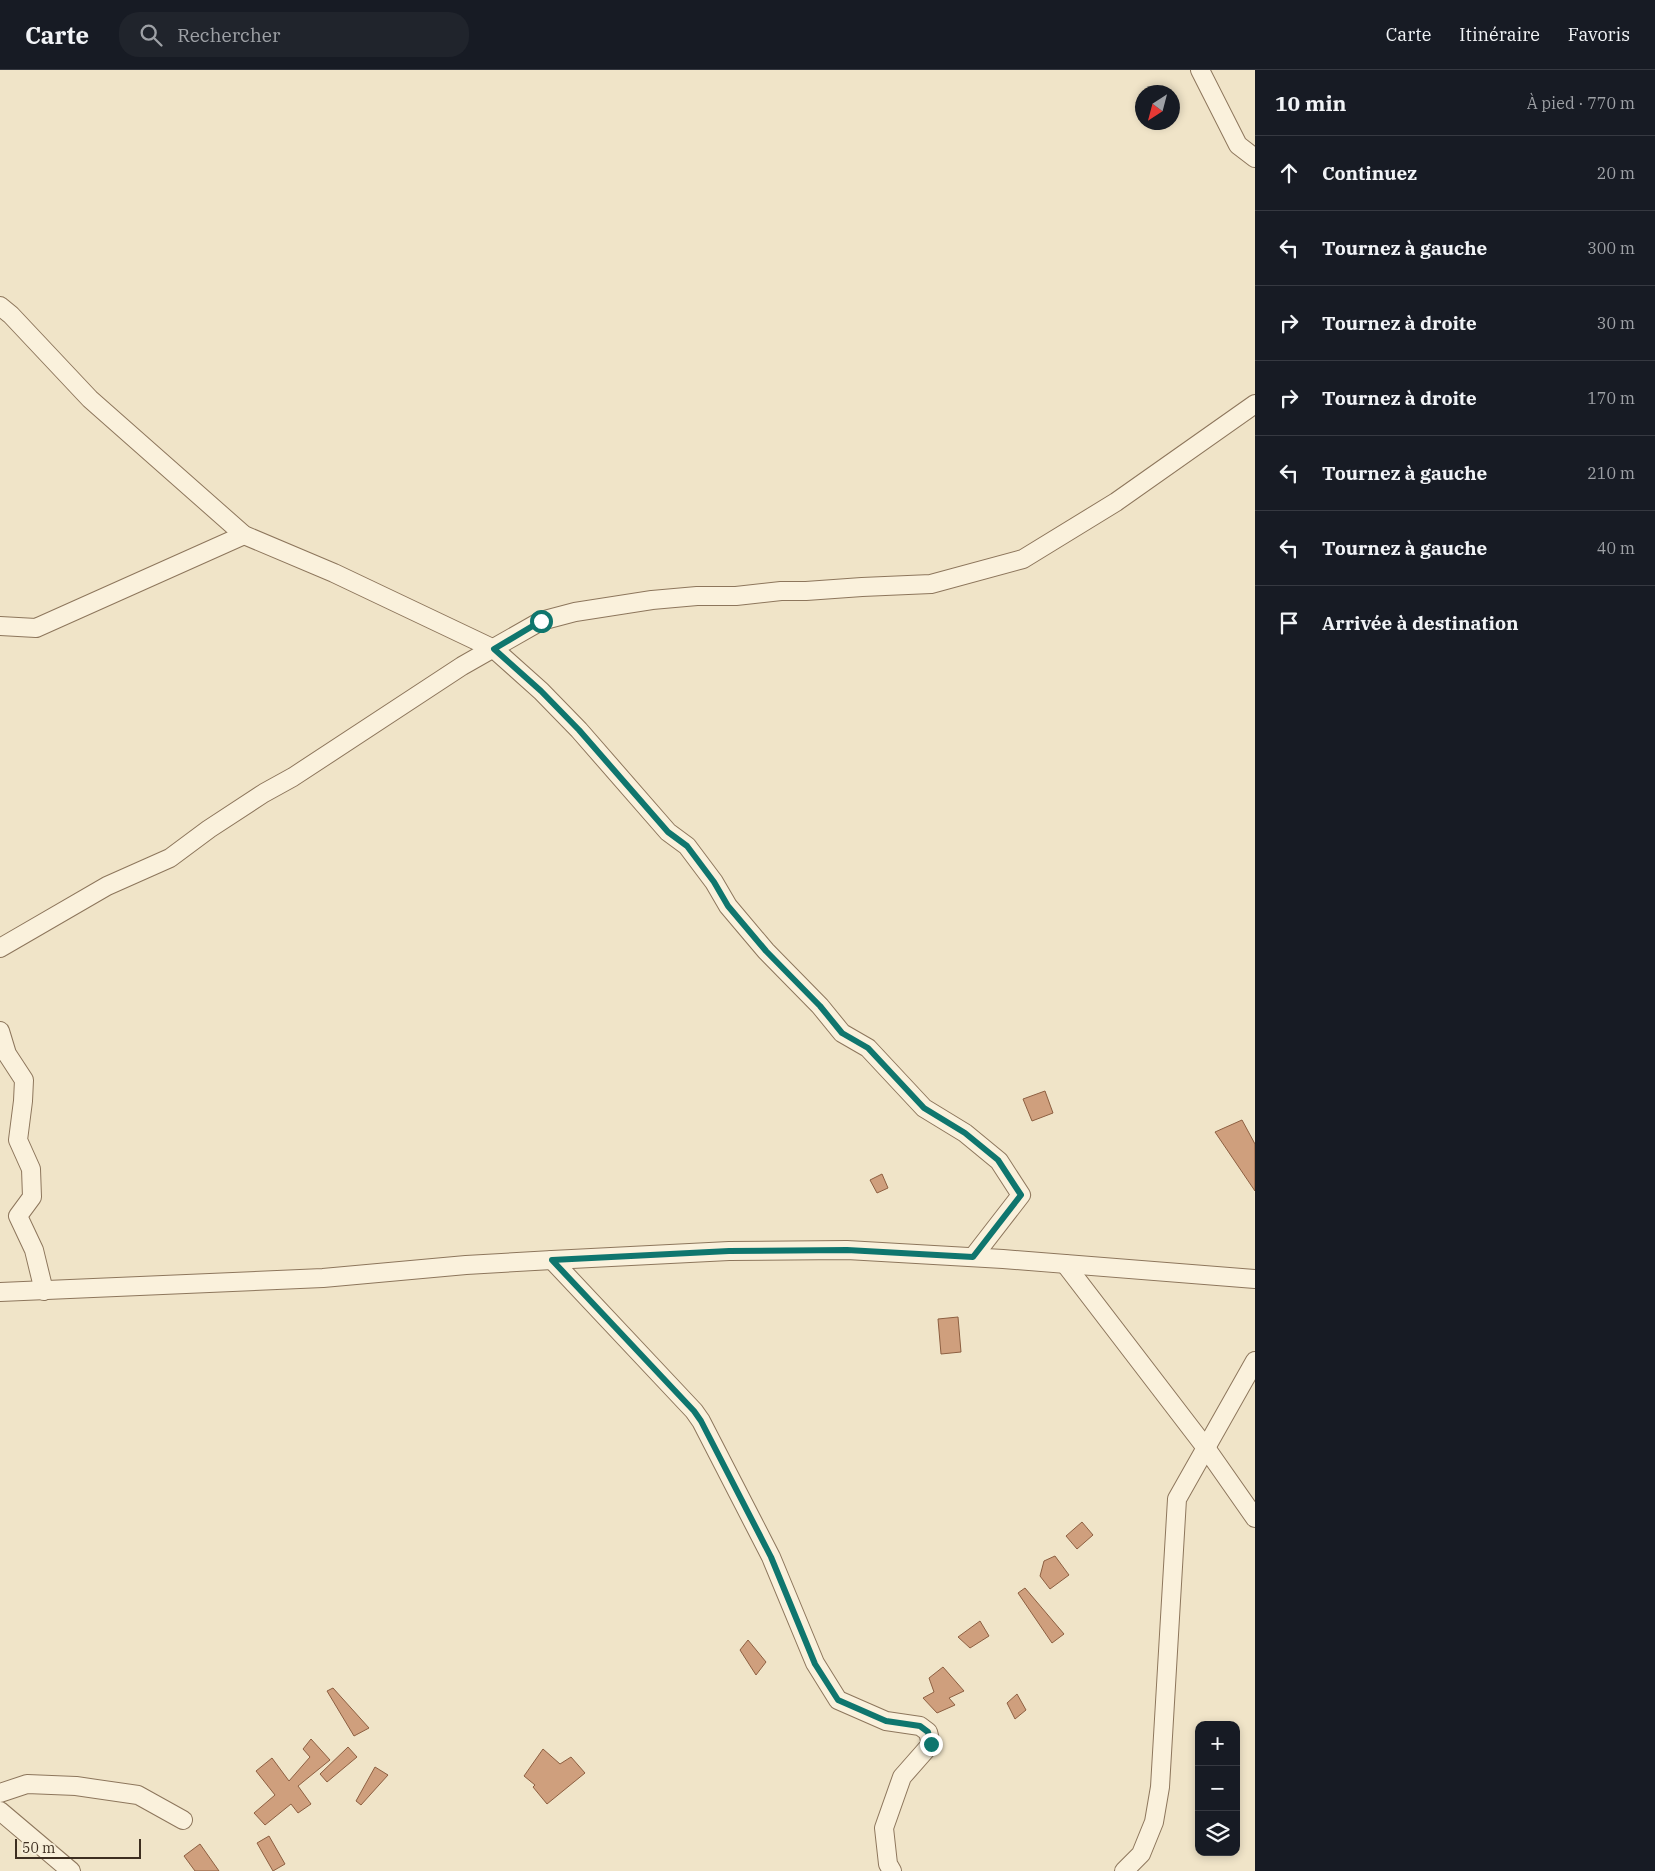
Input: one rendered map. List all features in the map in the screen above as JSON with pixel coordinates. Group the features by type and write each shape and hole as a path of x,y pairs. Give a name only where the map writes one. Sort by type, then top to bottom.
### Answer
{"street":[{"path":"1200,70 1238,145 1255,158"},
{"path":"0,306 11,315 90,399 244,535 334,574 494,649 541,691 579,730 668,832 687,846 714,882 728,906 766,951 820,1006 842,1033 868,1048 924,1108 965,1133 998,1160 1021,1195 973,1257"},
{"path":"0,948 106,886 170,858 209,829 264,793 293,777 462,666 541,621 575,612 652,600 697,596 736,596 781,591 931,584 1023,559 1116,502 1255,404"},
{"path":"0,626 36,628 244,535"},
{"path":"0,1031 7,1054 24,1080 24,1101 18,1140 31,1169 32,1197 18,1216 34,1250 44,1291"},
{"path":"0,1292 323,1278 466,1265 729,1251 847,1250 973,1257 1255,1279"},
{"path":"552,1260 694,1411 701,1421 771,1557 815,1664 838,1700 886,1721 920,1726 928,1732 931,1744 902,1777 884,1828 888,1864 892,1871"},
{"path":"1066,1264 1206,1448 1255,1518"},
{"path":"1124,1871 1141,1854 1154,1822 1160,1787 1177,1499 1255,1361"},
{"path":"0,1793 27,1784 76,1786 138,1795 183,1820"},
{"path":"0,1810 71,1871"}],"building":[{"path":"1045,1091 1053,1113 1032,1121 1023,1099"},
{"path":"1242,1120 1255,1144 1255,1191 1215,1132"},
{"path":"882,1174 888,1188 877,1193 870,1180"},
{"path":"958,1317 961,1352 941,1354 938,1319"},
{"path":"1082,1522 1093,1535 1077,1549 1066,1536"},
{"path":"1055,1556 1069,1575 1050,1589 1040,1576 1044,1561"},
{"path":"1025,1588 1064,1634 1052,1643 1018,1593"},
{"path":"980,1621 989,1636 970,1648 958,1637"},
{"path":"748,1640 766,1662 756,1675 740,1650"},
{"path":"943,1667 964,1691 949,1698 955,1705 937,1713 923,1698 934,1692 929,1678"},
{"path":"333,1688 369,1728 354,1736 327,1691"},
{"path":"1017,1694 1026,1710 1015,1719 1007,1703"},
{"path":"311,1739 330,1760 298,1786 311,1804 298,1813 291,1804 265,1825 254,1813 275,1795 256,1771 272,1758 289,1781 310,1757 303,1749"},
{"path":"348,1747 357,1757 327,1782 320,1774"},
{"path":"543,1749 560,1764 571,1757 585,1773 547,1804 533,1787 535,1785 524,1776"},
{"path":"375,1767 388,1775 361,1805 356,1801"},
{"path":"269,1836 285,1864 273,1871 257,1843"},
{"path":"200,1844 219,1871 195,1871 184,1856"}],"route":[{"path":"541,621 494,649 541,691 579,730 668,832 687,846 714,882 728,906 766,951 820,1006 842,1033 868,1048 924,1108 965,1133 998,1160 1021,1195 973,1257 847,1250 729,1251 552,1260 694,1411 701,1421 771,1557 815,1664 838,1700 886,1721 920,1726 928,1732 931,1744"}]}
